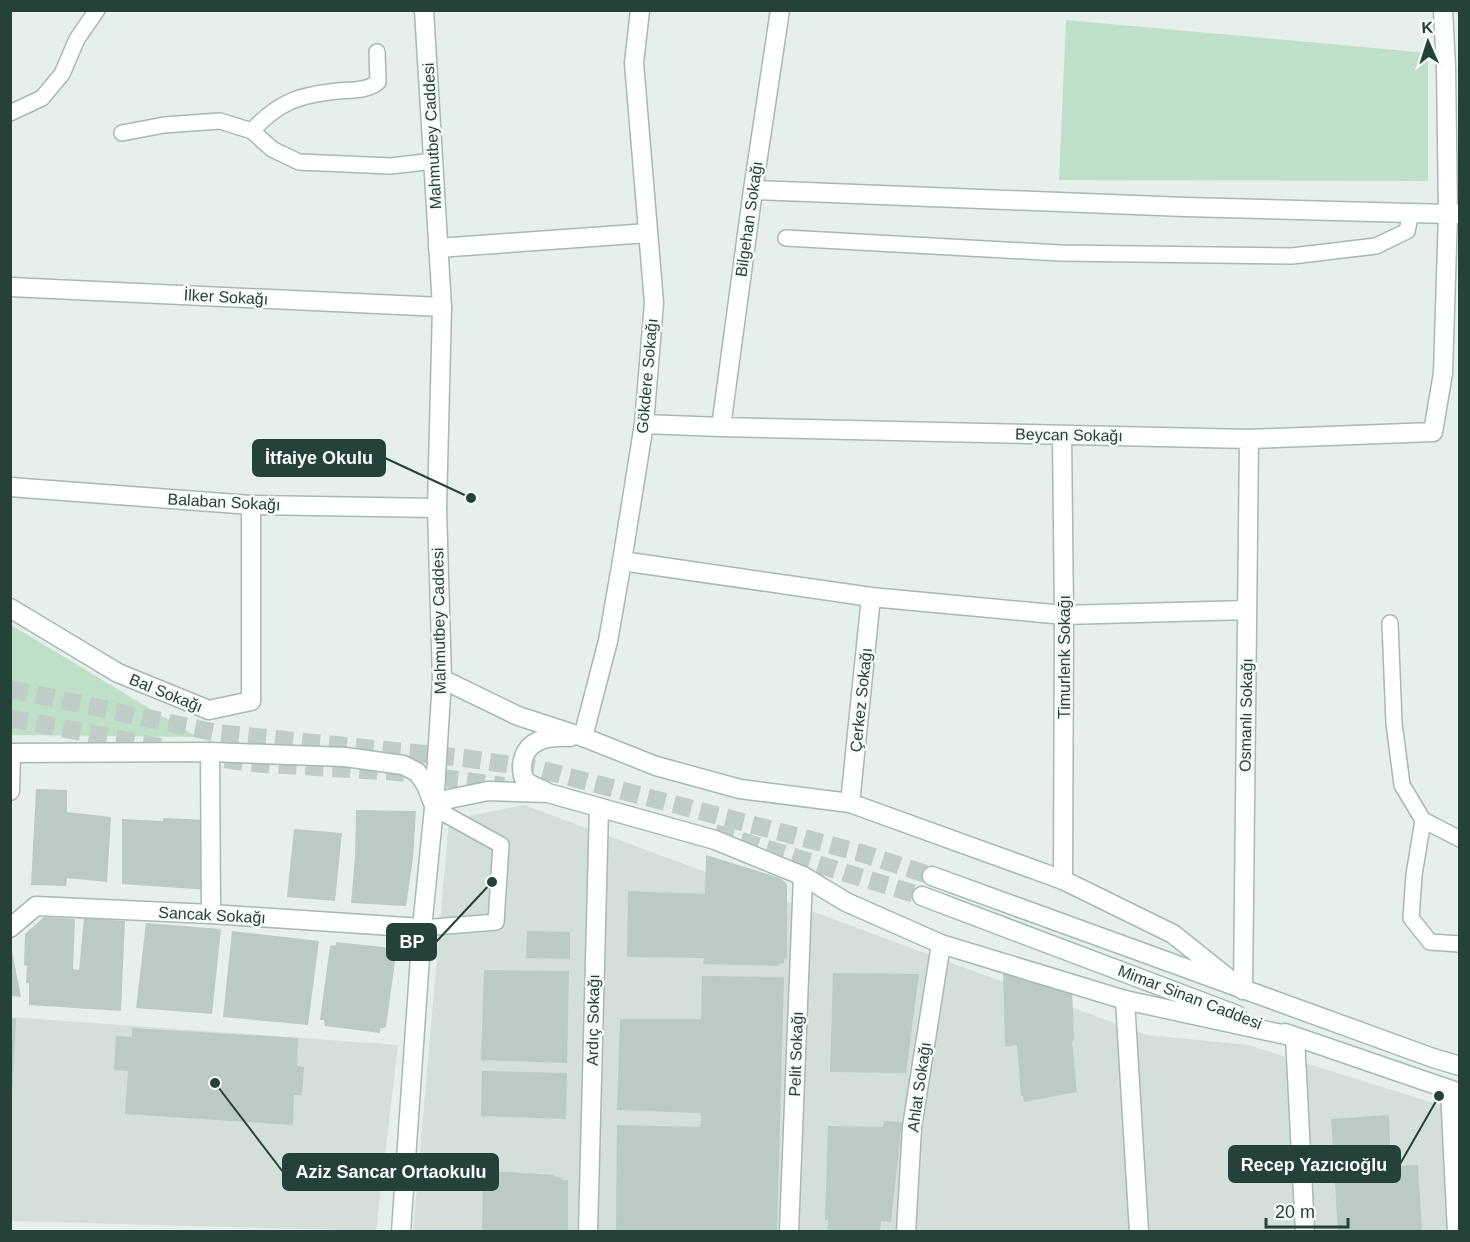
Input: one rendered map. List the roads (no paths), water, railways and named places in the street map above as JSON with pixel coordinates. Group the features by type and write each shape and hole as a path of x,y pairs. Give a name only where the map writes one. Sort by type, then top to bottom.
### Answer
{"street":[{"name":"Mahmutbey Caddesi","path":"400,1232 442,679 437,508 442,307 424,10"},
{"name":"Gökdere Sokağı","path":"583,737 608,641 622,561 644,424 654,303 634,63 640,10"},
{"name":"Bilgehan Sokağı","path":"721,427 780,10"},
{"path":"1443,10 1453,67 1454,214 1451,373"},
{"path":"753,190 1185,207 1454,214"},
{"path":"438,248 648,233"},
{"name":"İlker Sokağı","path":"10,287 442,307"},
{"name":"Beycan Sokağı","path":"644,424 1249,439 1433,432 1451,373"},
{"name":"Timurlenk Sokağı","path":"1062,435 1063,880"},
{"name":"Osmanlı Sokağı","path":"1243,990 1249,439"},
{"name":"Balaban Sokağı","path":"10,487 251,505 437,508"},
{"name":"Bal Sokağı","path":"10,608 118,673 209,710 251,702 251,505"},
{"path":"622,561 871,597 1064,615 1247,610"},
{"name":"Çerkez Sokağı","path":"850,803 871,597"},
{"path":"442,679 518,716 583,737 656,766 740,789 850,803 1063,880 1173,934 1243,990"},
{"path":"583,737 554,736 538,740 524,754 522,772 526,781 548,793 715,840 802,876 846,902 941,944 1125,1000 1296,1037 1305,1232"},
{"path":"10,791 11,753 210,752 345,757 403,765 417,772 426,785 434,808 449,799 488,791 548,793"},
{"path":"210,752 212,914"},
{"name":"Ardıç Sokağı","path":"588,1232 599,808"},
{"name":"Pelit Sokağı","path":"789,1232 802,876"},
{"name":"Mimar Sinan Caddesi","path":"932,876 1433,1059 1460,1066"},
{"name":"Mimar Sinan Caddesi","path":"922,896 1296,1037 1455,1091"},
{"name":"Sancak Sokağı","path":"10,928 36,906 212,914 422,928"},
{"name":"Ahlat Sokağı","path":"906,1232 912,1127 941,944"},
{"path":"1125,1000 1139,1232"},
{"path":"1455,1091 1457,1232"}],"lane":[{"path":"10,113 42,98 62,74 77,39 97,10"},
{"path":"252,131 265,117 286,102 330,92 370,88 378,82 377,52"},
{"path":"122,133 164,124 220,121 252,131 272,149 299,162 391,166 433,161"},
{"path":"786,238 1060,253 1292,256 1376,246 1407,231 1411,213"},
{"path":"1390,623 1394,723 1402,785 1423,820 1460,839"},
{"path":"422,928 496,922 501,844 434,808"},
{"path":"1423,820 1414,875 1411,918 1430,942 1460,944"}],"tunnel":[{"path":"10,689 217,733 464,758 539,769 861,853 932,876"},
{"path":"10,718 165,748"},
{"path":"225,759 251,763 398,772 504,786"},
{"path":"715,833 922,896"}],"place":[{"name":"İtfaiye Okulu","path":"471,498"},
{"name":"BP","path":"492,882"},
{"name":"Aziz Sancar Ortaokulu","path":"215,1083"},
{"name":"Recep Yazıcıoğlu","path":"1439,1096"}]}
